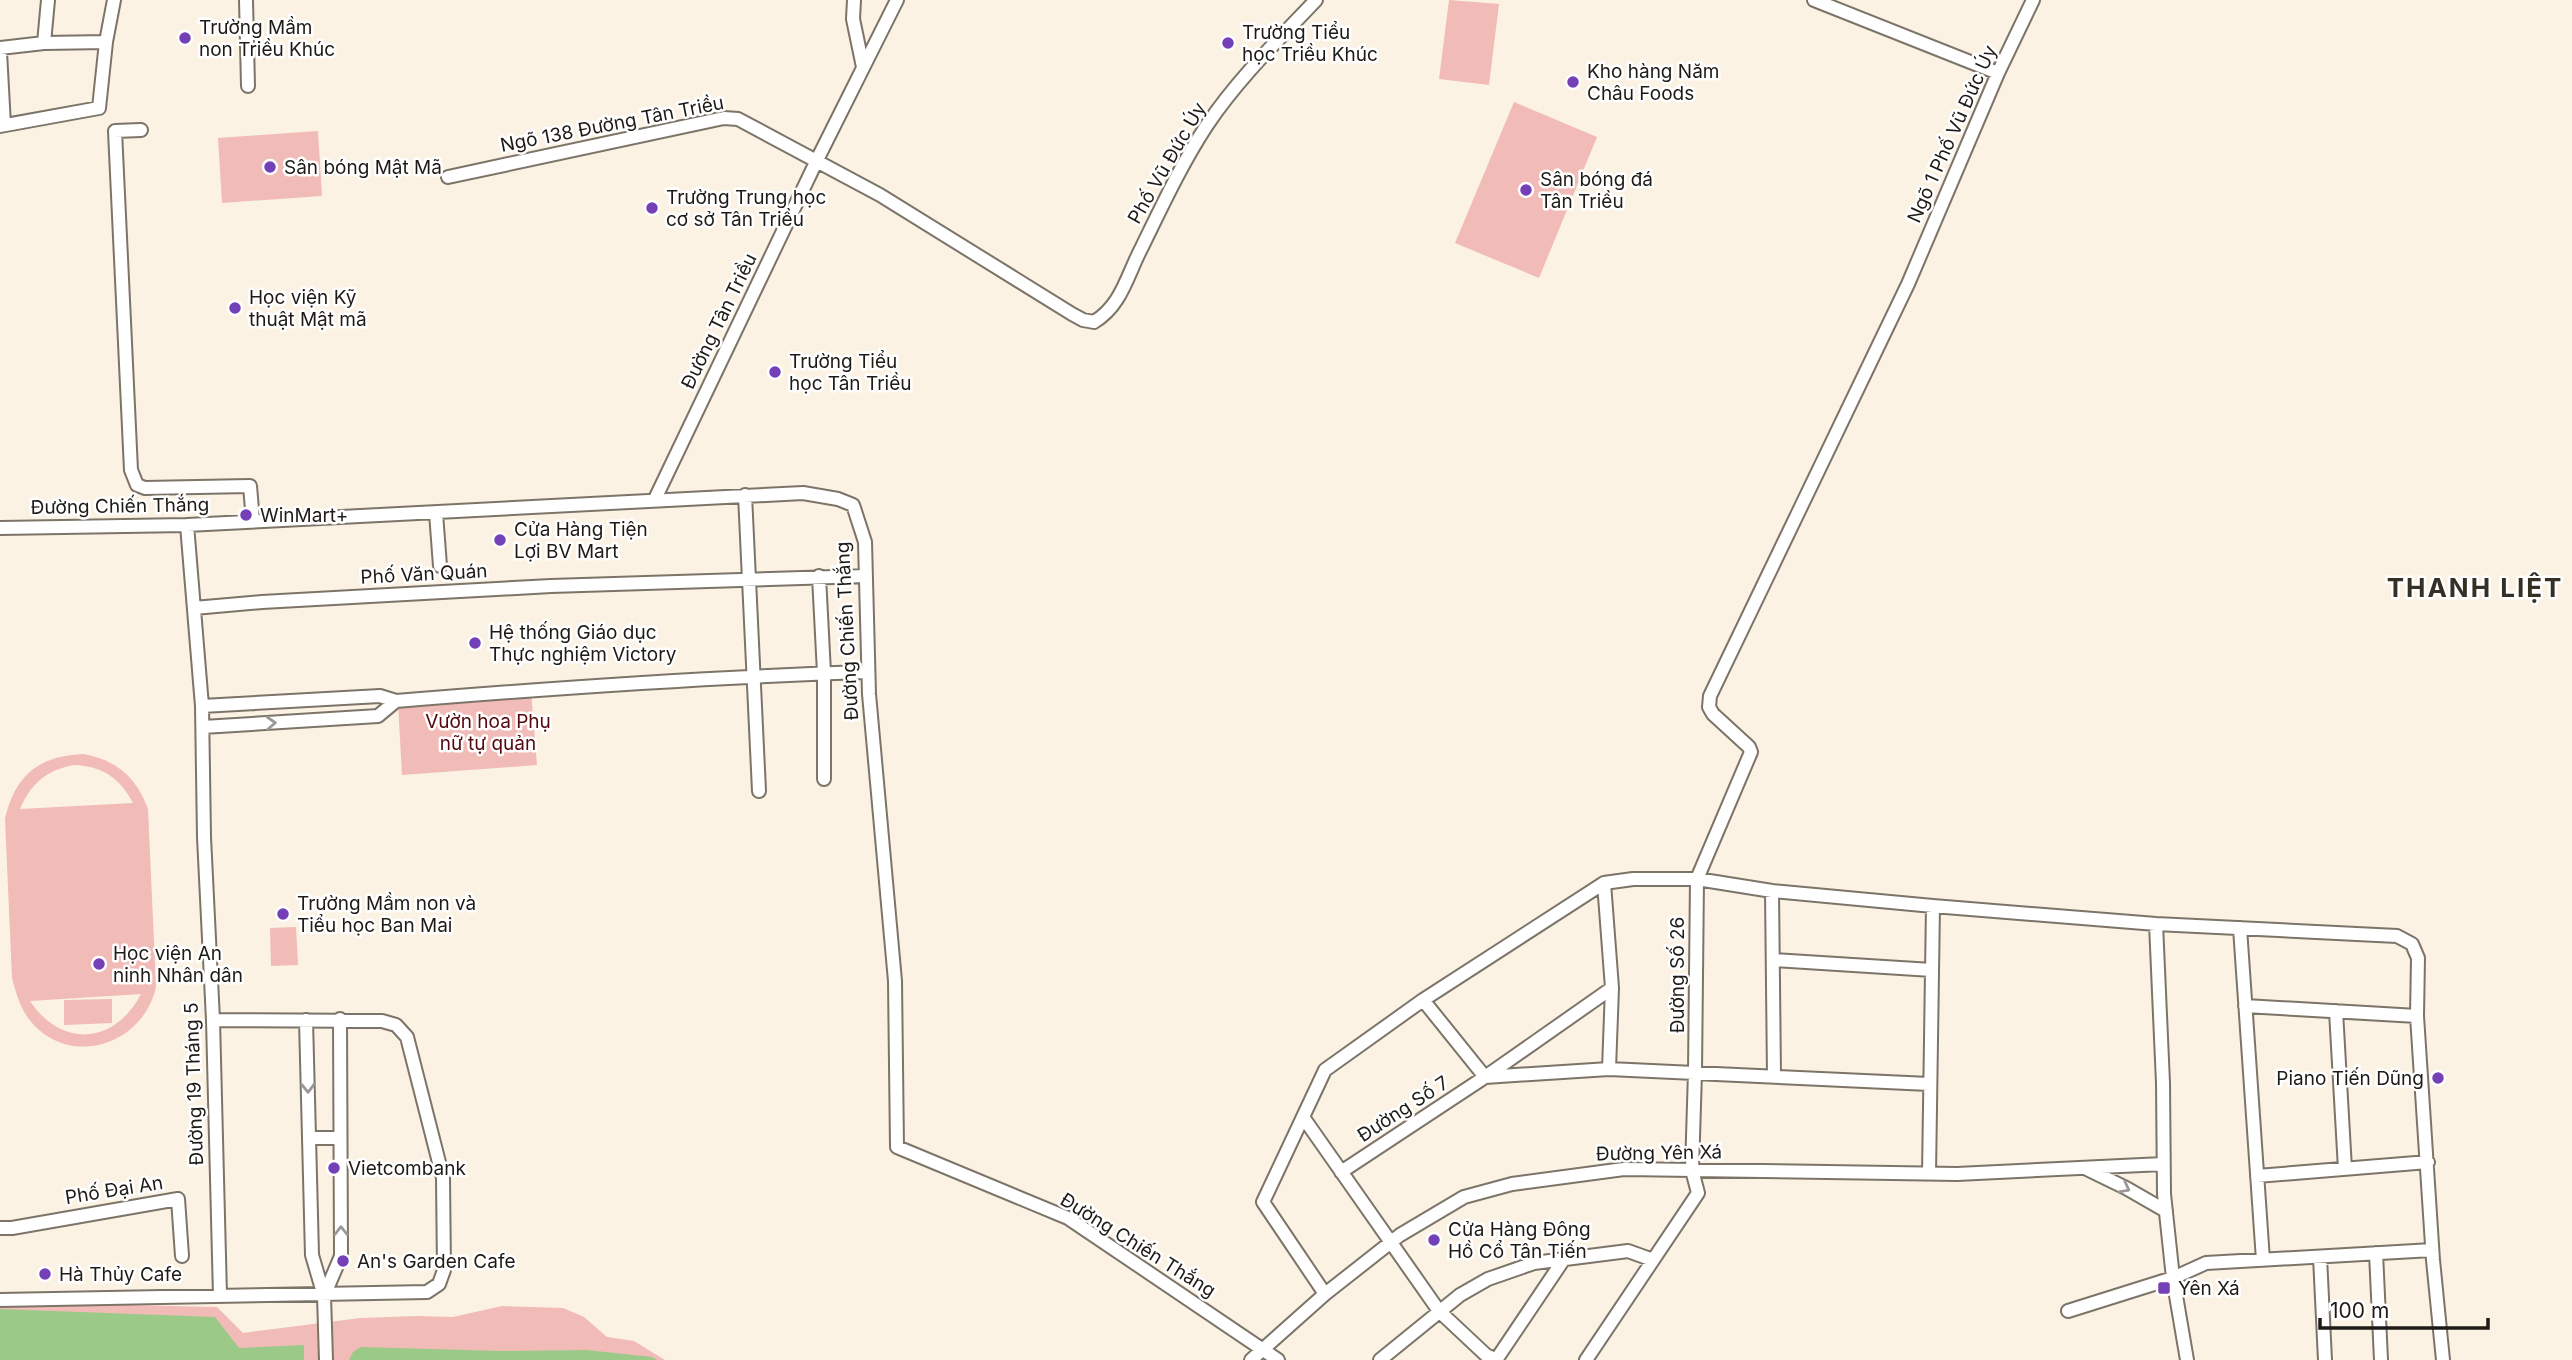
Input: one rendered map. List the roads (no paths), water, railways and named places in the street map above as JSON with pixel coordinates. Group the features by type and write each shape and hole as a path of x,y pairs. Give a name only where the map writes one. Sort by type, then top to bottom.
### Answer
{"street":[{"path":"44,43 48,0"},
{"path":"106,42 44,43 0,50 2,125 100,108 106,42 114,0"},
{"path":"246,0 248,86"},
{"path":"854,0 853,19 863,67"},
{"name":"Đường Tân Triều","path":"655,499 817,160 897,0"},
{"name":"Phố Vũ Đức Úy","path":"817,160 880,195 1072,314 1094,322 1108,313 1119,296 1140,250 1207,126 1234,88 1316,0"},
{"path":"1814,0 1998,73"},
{"name":"Ngõ 1 Phố Vũ Đức Úy","path":"1697,878 1751,752 1749,747 1713,714 1709,707 1710,696 1908,284 1998,73 2033,0"},
{"name":"Ngõ 138 Đường Tân Triều","path":"448,177 724,118 738,119 817,160"},
{"path":"141,130 115,131 131,470 137,485 145,488 250,486 253,521"},
{"name":"Đường Chiến Thắng","path":"0,528 187,525 803,493 838,499 853,505 865,542 868,672 895,981 897,1147 1068,1218 1264,1350"},
{"path":"745,495 759,791"},
{"path":"436,513 440,566"},
{"name":"Đường 19 Tháng 5","path":"187,525 203,727 204,837 213,1020 220,1296"},
{"path":"819,576 824,673 824,779"},
{"name":"Phố Văn Quán","path":"194,608 274,601 748,578 866,576"},
{"path":"202,706 380,696 396,701 754,675 868,672"},
{"path":"203,727 378,716 396,701"},
{"path":"1325,1294 1263,1202 1325,1070 1423,1000 1604,883 1633,879 1697,878 1772,891 1933,906 2156,924 2397,936 2412,944 2418,958 2417,1016 2432,1250 2443,1360"},
{"name":"Đường Số 26","path":"1586,1360 1698,1194 1692,1170 1697,878"},
{"path":"1604,883 1612,988 1609,1069"},
{"path":"1772,891 1774,1076"},
{"path":"1929,1174 1933,906"},
{"path":"2156,924 2166,1211 2173,1278 2187,1360"},
{"path":"2241,928 2263,1260"},
{"path":"1773,960 1932,970"},
{"name":"Đường Số 7","path":"1341,1172 1485,1077 1612,988"},
{"path":"1423,1000 1485,1077 1609,1069 1929,1084"},
{"path":"2245,1006 2417,1016"},
{"path":"2336,1011 2345,1169"},
{"path":"324,1296 341,1256 340,1019"},
{"path":"0,1300 324,1296 427,1292 439,1284 444,1270 443,1178 407,1037 396,1025 382,1021 213,1020"},
{"path":"306,1020 312,1255 324,1296 326,1360"},
{"path":"1303,1117 1439,1311 1490,1359 1564,1259"},
{"path":"309,1139 340,1138"},
{"path":"2257,1176 2428,1162"},
{"name":"Đường Yên Xá","path":"1251,1360 1325,1294 1390,1243 1464,1197 1512,1184 1624,1168 1929,1174 2163,1164"},
{"name":"Đường Yên Xá","path":"2083,1168 2166,1211"},
{"name":"Phố Đại An","path":"0,1228 178,1199 182,1256"},
{"path":"2068,1311 2173,1278 2206,1263 2432,1250"},
{"path":"1380,1360 1439,1311 1488,1279 1534,1263 1628,1251 1653,1260"},
{"path":"2376,1253 2381,1360"},
{"path":"2320,1257 2325,1360"},
{"path":"1264,1350 1278,1360"}],"place":[{"name":"Trường Mầm non Triều Khúc","path":"185,38"},
{"name":"Trường Tiểu học Triều Khúc","path":"1228,43"},
{"name":"Kho hàng Năm Châu Foods","path":"1573,82"},
{"name":"Sân bóng Mật Mã","path":"270,167"},
{"name":"Sân bóng đá Tân Triều","path":"1526,190"},
{"name":"Trường Trung học cơ sở Tân Triều","path":"652,208"},
{"name":"Học viện Kỹ thuật Mật mã","path":"235,308"},
{"name":"Trường Tiểu học Tân Triều","path":"775,372"},
{"name":"WinMart+","path":"246,515"},
{"name":"Cửa Hàng Tiện Lợi BV Mart","path":"500,540"},
{"name":"Hệ thống Giáo dục Thực nghiệm Victory","path":"475,643"},
{"name":"Trường Mầm non và Tiểu học Ban Mai","path":"283,914"},
{"name":"Học viện An ninh Nhân dân","path":"99,964"},
{"name":"Piano Tiến Dũng","path":"2438,1078"},
{"name":"Vietcombank","path":"334,1168"},
{"name":"Cửa Hàng Đông Hồ Cổ Tân Tiến","path":"1434,1240"},
{"name":"An's Garden Cafe","path":"343,1261"},
{"name":"Hà Thủy Cafe","path":"45,1274"},
{"name":"Yên Xá","path":"2164,1288"}],"district":[{"name":"THANH LIỆT","path":"2475,587"}],"park label":[{"name":"Vườn hoa Phụ nữ tự quản","path":"488,732"}]}
